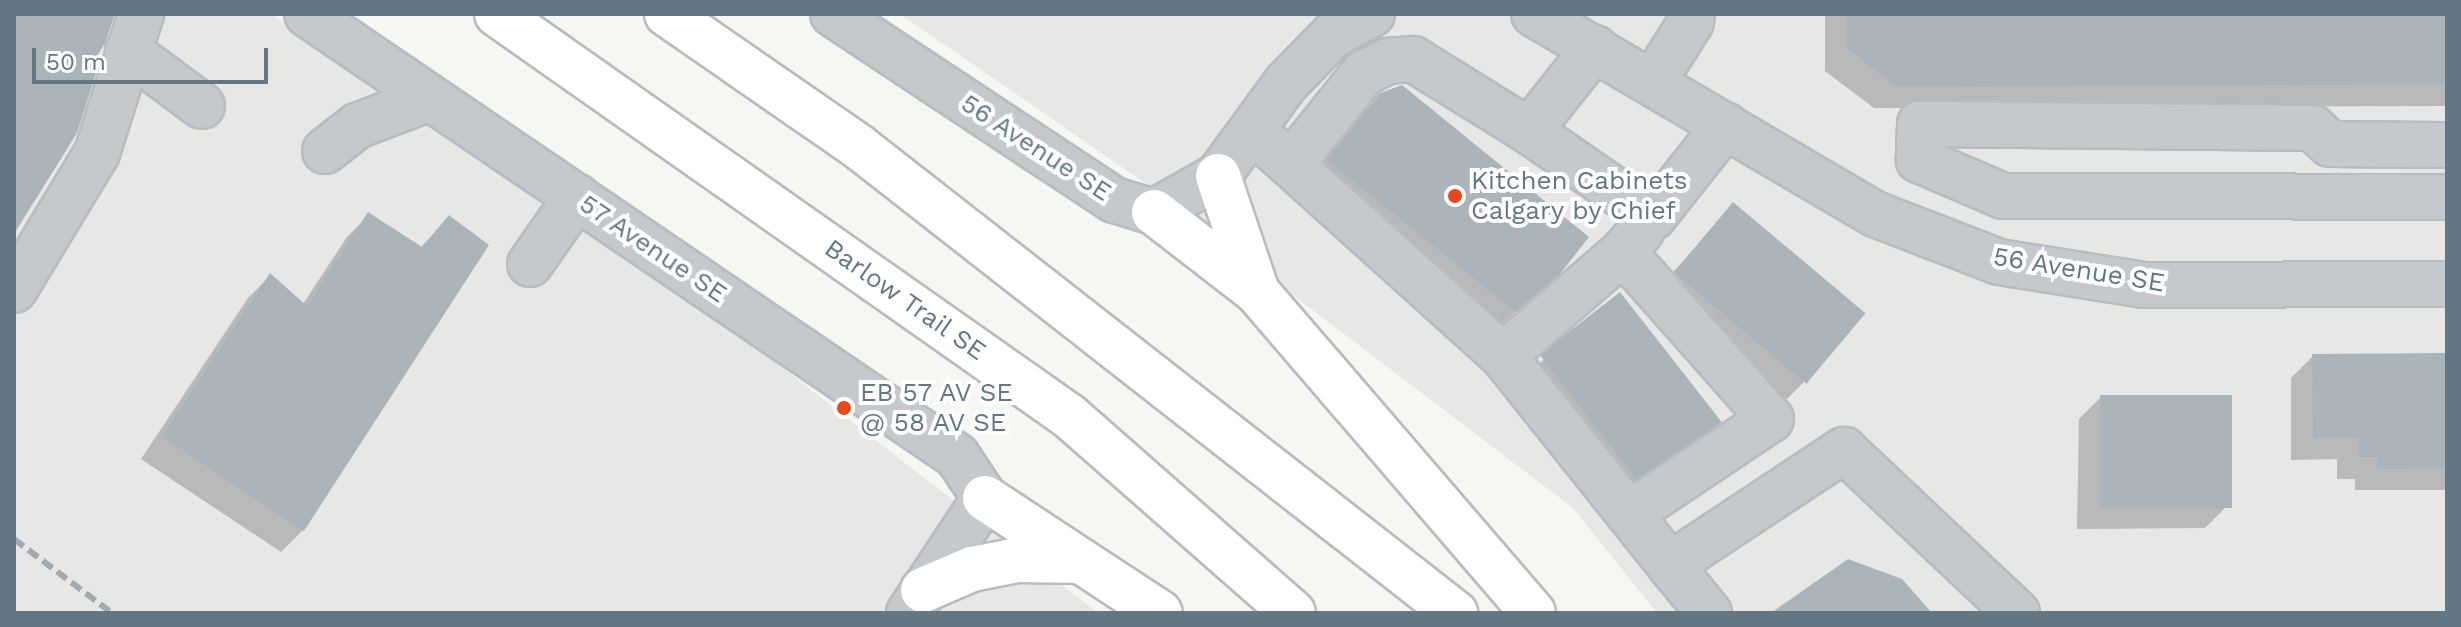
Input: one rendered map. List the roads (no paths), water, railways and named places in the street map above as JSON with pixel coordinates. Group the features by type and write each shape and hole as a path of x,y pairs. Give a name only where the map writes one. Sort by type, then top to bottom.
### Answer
{"main road":[{"name":"Barlow Trail SE","path":"497,14 1069,416 1293,613"},
{"path":"667,14 859,147 1455,613"},
{"path":"1218,176 1257,292"},
{"path":"1154,212 1257,292 1533,613"},
{"path":"985,498 1160,613"},
{"path":"916,602 972,569 1018,560 1080,561"}],"street":[{"name":"57 Avenue SE","path":"307,14 957,456 985,498"},
{"name":"56 Avenue SE","path":"833,14 1114,200 1154,212"},
{"path":"1154,212 1218,176 1286,83 1334,34 1372,14"},
{"name":"56 Avenue SE","path":"1534,14 1875,214 1999,262 2144,285 2447,284"},
{"path":"1653,82 1691,22 1692,14"},
{"path":"134,32 202,106"},
{"path":"14,290 97,153 134,32"},
{"path":"1529,131 1595,48"},
{"path":"1291,164 1364,73 1388,61 1413,59 1529,131 1653,217"},
{"path":"325,151 357,126 430,98"},
{"path":"2447,145 2330,144 2313,128 1920,124 1919,160 2003,196 2447,197"},
{"path":"1503,356 1623,252 1726,125"},
{"path":"1252,130 1503,356 1709,613"},
{"path":"530,264 577,197"},
{"path":"1623,252 1771,419 1629,514"},
{"path":"1670,565 1844,450 2017,613"},
{"path":"916,602 985,498"}],"railway":[{"path":"14,539 112,613"}],"place":[{"name":"Kitchen Cabinets Calgary by Chief","path":"1455,196"},
{"name":"EB 57 AV SE @ 58 AV SE","path":"844,408"}]}
